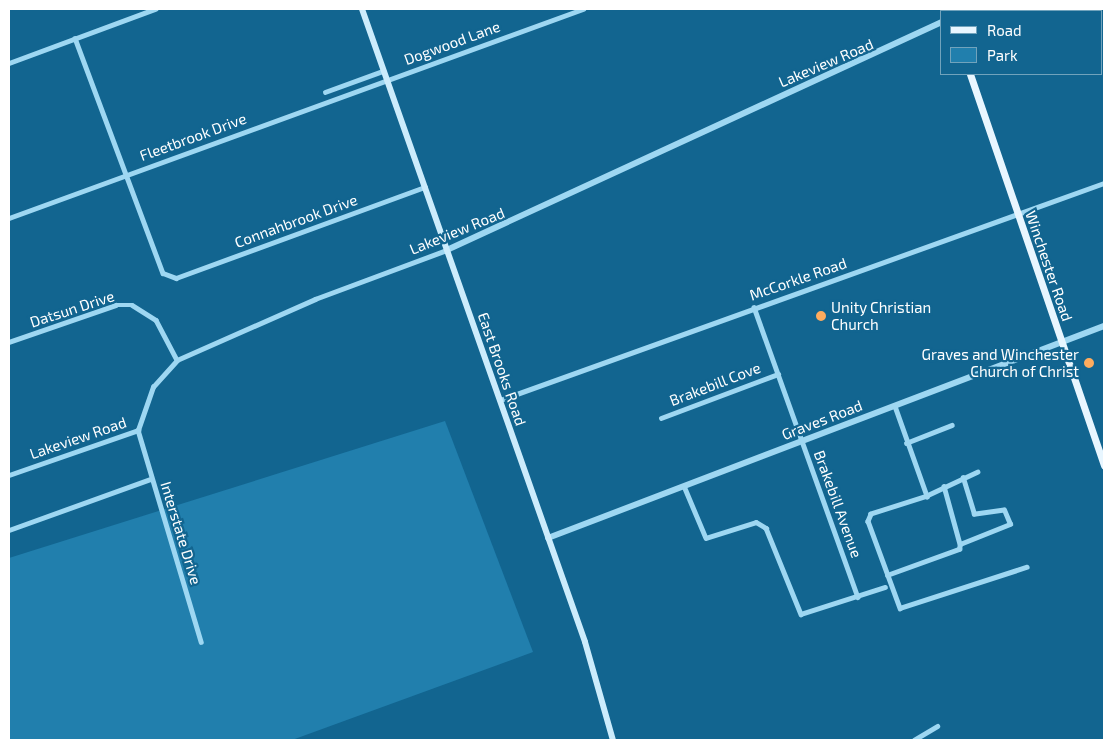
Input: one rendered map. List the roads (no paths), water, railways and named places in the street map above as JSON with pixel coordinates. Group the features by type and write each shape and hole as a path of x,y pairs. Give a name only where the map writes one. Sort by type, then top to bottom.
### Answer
{"main road":[{"name":"East Brooks Road","path":"362,9 585,642 613,740"},
{"name":"Winchester Road","path":"970,75 1104,466"}],"street":[{"path":"9,62 154,9"},
{"name":"Dogwood Lane","path":"386,80 583,9"},
{"name":"Lakeview Road","path":"9,475 138,430 153,387 177,360 316,299 447,250 940,23"},
{"path":"75,38 127,175"},
{"path":"324,92 383,71"},
{"path":"367,77 370,85"},
{"name":"Fleetbrook Drive","path":"9,218 386,80"},
{"name":"Connahbrook Drive","path":"127,175 163,273 176,278 424,187"},
{"name":"McCorkle Road","path":"500,400 754,307 1018,216 1104,183"},
{"name":"Datsun Drive","path":"9,342 116,305 147,311 163,330 177,360"},
{"name":"Brakebill Avenue","path":"754,307 858,597"},
{"name":"Graves Road","path":"548,538 1104,326"},
{"name":"Brakebill Cove","path":"661,418 778,374"},
{"path":"895,406 906,443 927,496"},
{"path":"906,443 952,426"},
{"name":"Interstate Drive","path":"138,430 201,642"},
{"path":"978,472 944,486 927,496 871,514 868,521 900,608 905,609 1026,567"},
{"path":"960,544 1010,524 1004,510 974,514 962,478"},
{"path":"9,530 151,479"},
{"path":"684,486 706,538 762,523 801,614 885,587"},
{"path":"887,574 959,550 960,544 944,486"},
{"path":"914,740 937,726"}],"place":[{"name":"Unity Christian Church","path":"821,316"},
{"name":"Graves and Winchester Church of Christ","path":"1089,363"}]}
